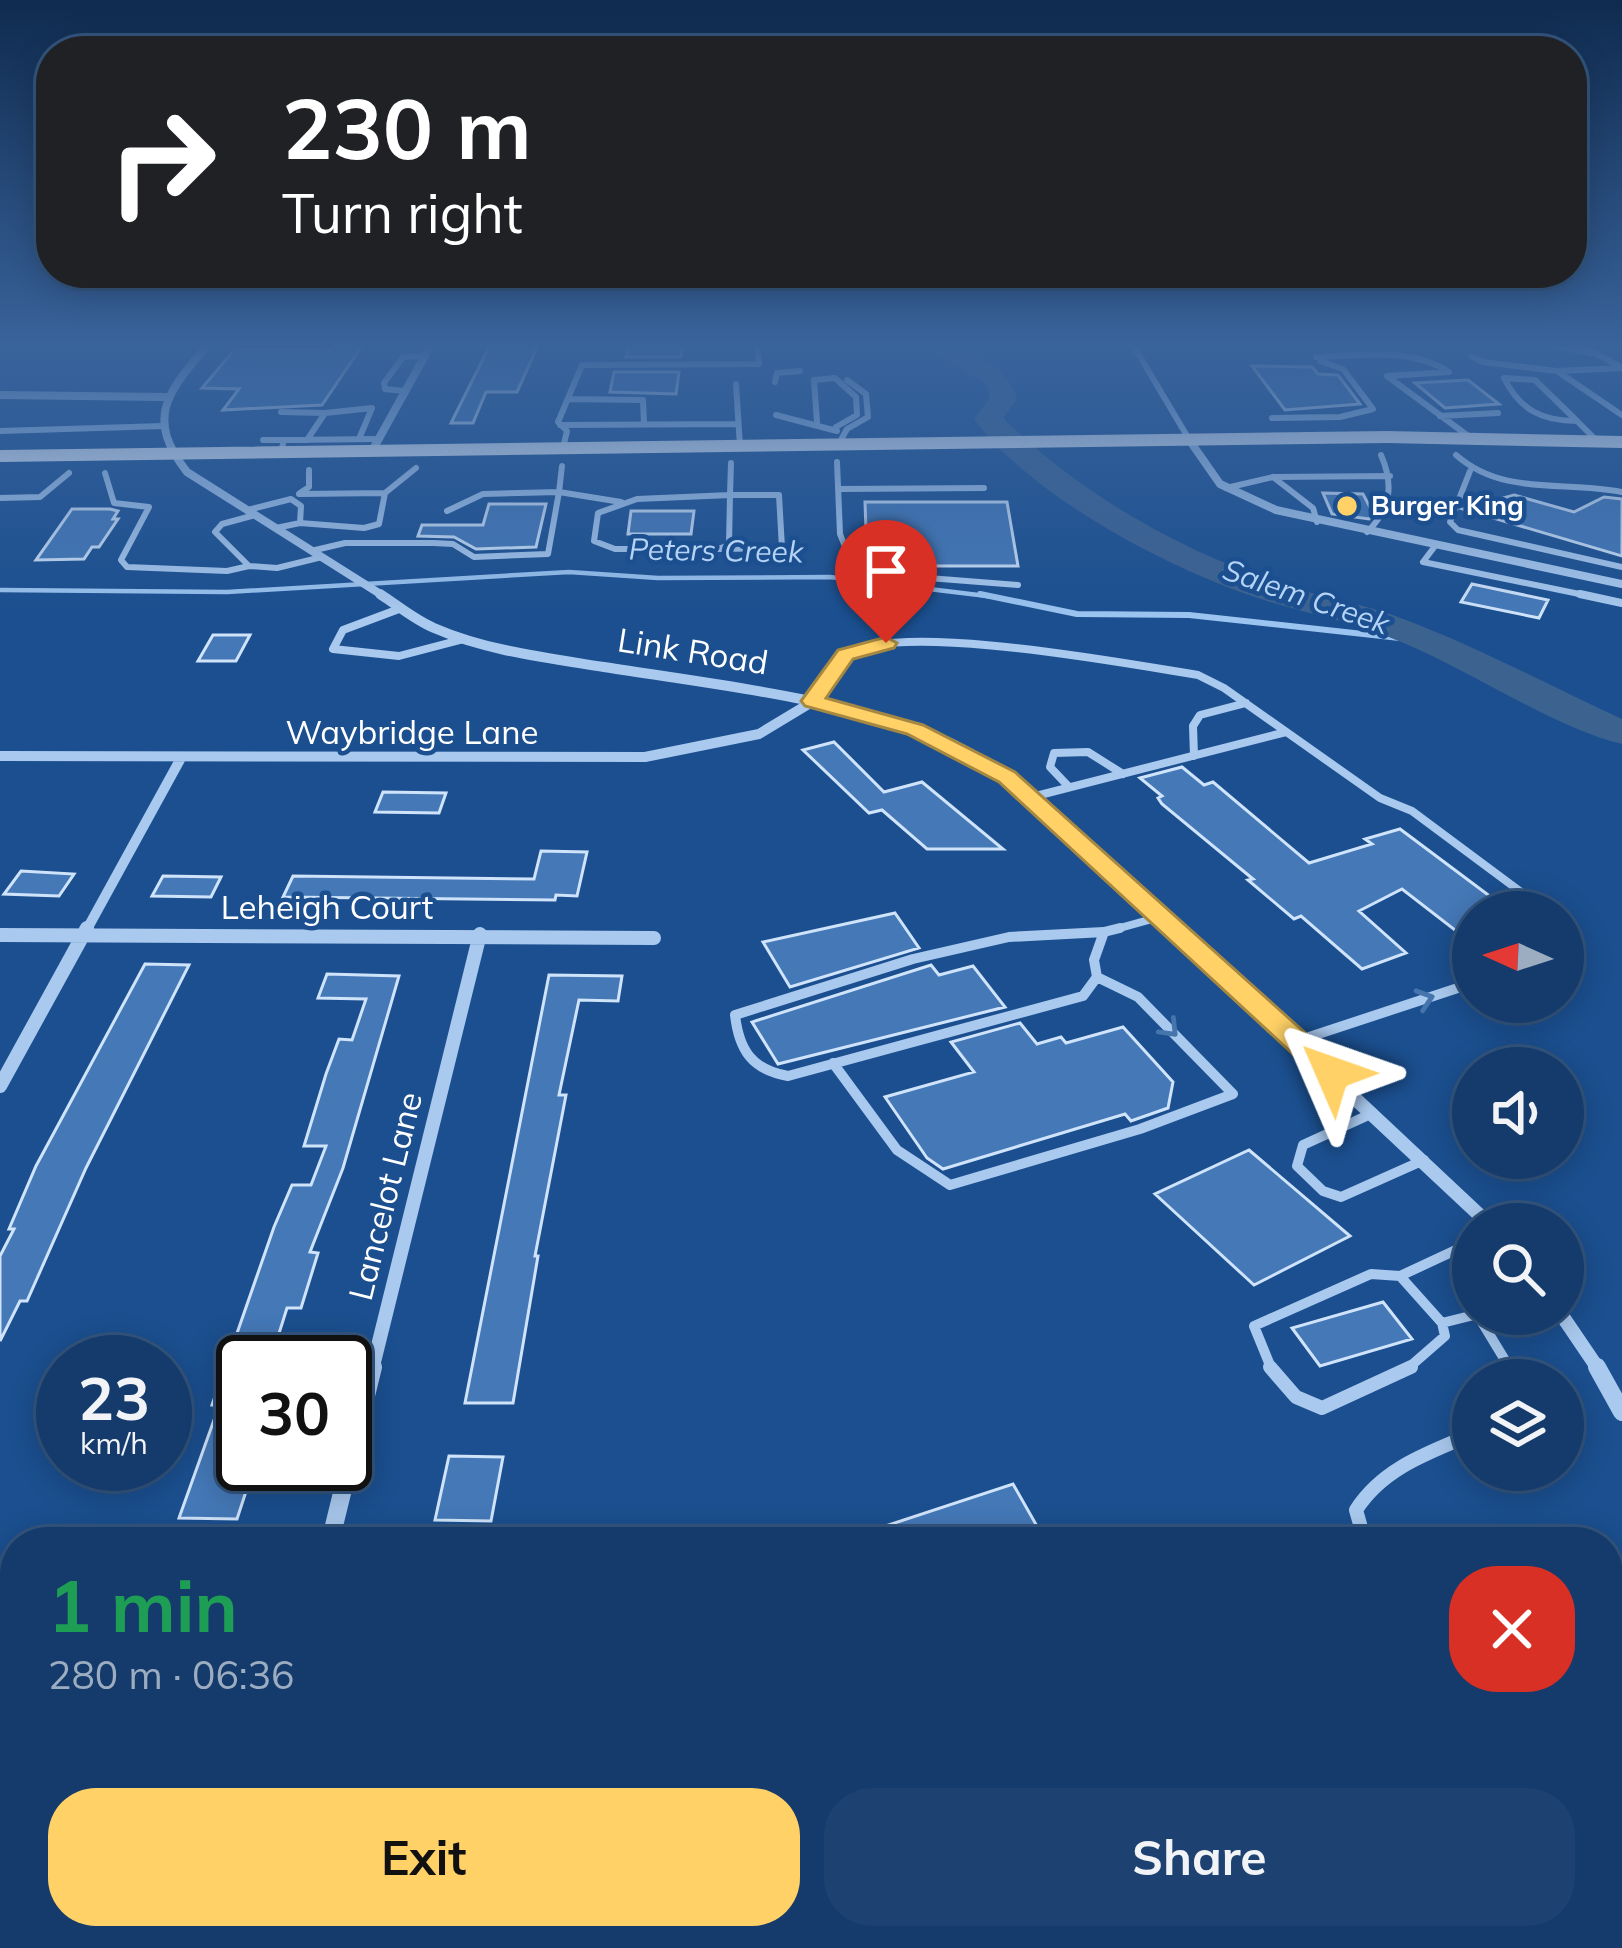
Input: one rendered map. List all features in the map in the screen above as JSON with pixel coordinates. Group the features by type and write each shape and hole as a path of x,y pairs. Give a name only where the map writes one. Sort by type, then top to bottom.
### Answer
{"main road":[{"path":"0,474 416,468 562,457 735,455 839,443 1074,458 1471,438 1622,442"},
{"path":"977,452 1056,442 1381,455 1463,463 1622,456"},
{"path":"0,456 171,454 370,443 562,457"}],"street":[{"name":"Link Road","path":"165,434 171,454 187,472 399,609 465,639 518,653 812,701 946,742 1032,797 1468,1203"},
{"path":"370,443 377,434"},
{"path":"1194,449 1226,488 1317,522 1622,584"},
{"name":"Waybridge Lane","path":"0,756 645,757 759,734 812,701"},
{"path":"0,1086 181,758"},
{"name":"Lancelot Lane","path":"334,1527 480,934"},
{"name":"Leheigh Court","path":"0,935 654,938"},
{"path":"1579,1335 1614,1377 1622,1412"}],"lane":[{"path":"307,440 311,434"},
{"path":"263,440 282,446 307,440 370,443 371,434"},
{"path":"311,550 345,543 434,543 453,544 474,557 548,554 566,434"},
{"path":"718,549 729,545 737,434"},
{"path":"829,434 839,443"},
{"path":"845,434 839,443 840,534 852,564 890,574 1018,585"},
{"path":"839,443 847,434"},
{"path":"1185,434 1194,449"},
{"path":"1465,434 1471,438"},
{"path":"1591,434 1598,441"},
{"path":"1367,532 1381,522 1393,490 1381,455"},
{"path":"1622,491 1510,484 1463,463 1450,522 1458,530 1622,567"},
{"path":"295,496 385,493 416,468"},
{"path":"249,566 215,532 222,524 309,487 309,470"},
{"path":"105,472 114,503 148,507 121,560 127,567 226,571 249,566 277,568 322,557"},
{"path":"0,498 40,497 69,473"},
{"path":"1226,488 1274,477 1390,476"},
{"path":"1274,477 1313,508 1317,522"},
{"path":"839,489 984,488"},
{"path":"447,511 482,494 559,492 621,502 779,494 782,548 615,549 594,541 598,513 621,502"},
{"path":"276,528 300,523 364,528 379,524 385,493"},
{"path":"295,496 301,506 300,523"},
{"path":"1436,546 1423,562 1622,603"},
{"path":"399,609 343,630 333,649 380,659 425,653 465,639"},
{"path":"812,701 846,655 886,643 1022,648 1198,675 1246,703 1380,798 1412,812 1519,891"},
{"path":"1194,755 1192,726 1200,715 1246,703"},
{"path":"1032,797 1286,732"},
{"path":"1071,787 1050,766 1054,753 1088,752 1123,774"},
{"path":"1103,932 1094,960 1097,977 1083,996 788,1076 764,1073 747,1060 737,1040 735,1015 913,959 990,941 1103,932 1163,916"},
{"path":"833,1063 902,1157 920,1174 950,1185 1140,1129 1233,1094 1138,997 1097,977"},
{"path":"1298,1041 1452,990"},
{"path":"1374,1113 1303,1145 1297,1166 1322,1191 1341,1197 1424,1160"},
{"path":"1400,1276 1442,1323 1442,1344 1421,1360 1322,1408 1280,1384 1267,1365 1254,1326 1371,1274 1400,1276 1452,1252"},
{"path":"1442,1323 1452,1320"},
{"path":"1361,1527 1356,1510 1366,1490 1402,1466 1452,1443"}],"building":[{"path":"1323,493 1363,494 1373,513 1369,519 1332,514"},
{"path":"1514,495 1574,512 1604,497 1622,499 1622,556 1463,509"},
{"path":"865,502 1007,502 1018,566 887,566 867,560"},
{"path":"489,504 546,504 536,547 476,549 454,537 418,536 422,525 483,525"},
{"path":"72,509 110,509 118,511 113,519 118,519 99,547 92,547 84,559 36,560"},
{"path":"631,511 694,511 691,534 628,534"},
{"path":"1472,584 1548,600 1539,618 1461,602"},
{"path":"213,635 250,635 236,661 198,661"},
{"path":"834,742 884,792 922,782 1003,849 927,849 882,810 869,813 803,750"},
{"path":"1182,767 1204,785 1213,782 1309,863 1372,844 1365,839 1400,829 1483,891 1452,891 1452,928 1402,889 1359,911 1406,953 1362,969 1301,916 1294,919 1248,880 1253,879 1162,804 1158,798 1162,796 1140,778"},
{"path":"383,792 446,793 439,813 375,812"},
{"path":"541,851 587,852 577,896 556,895 555,900 283,897 293,876 534,879"},
{"path":"21,871 74,874 59,896 4,894"},
{"path":"163,876 221,877 211,897 152,896"},
{"path":"895,913 919,948 790,987 763,942"},
{"path":"145,964 189,965 86,1168 27,1301 20,1301 0,1341 0,1256 14,1229 9,1229 36,1166"},
{"path":"931,965 939,975 973,966 1005,1007 778,1064 752,1022"},
{"path":"327,974 399,976 343,1168 310,1252 318,1253 301,1308 287,1308 278,1335 236,1335 292,1185 311,1185 326,1146 304,1146 339,1039 352,1040 366,999 318,998"},
{"path":"549,975 622,976 618,1001 579,1000 559,1095 566,1095 513,1403 465,1403"},
{"path":"1020,1023 1037,1044 1061,1037 1066,1043 1123,1027 1173,1082 1168,1108 1131,1121 1125,1114 943,1169 927,1158 885,1097 974,1072 951,1042"},
{"path":"1249,1150 1350,1236 1254,1285 1155,1194"},
{"path":"1383,1302 1412,1339 1320,1366 1292,1328"},
{"path":"216,1414 216,1491 246,1491 237,1519 179,1518"},
{"path":"449,1456 503,1457 491,1521 435,1520"},
{"path":"1013,1484 1037,1527 882,1527"}],"waterway":[{"name":"Salem Creek","path":"1003,434 1075,492 1182,554 1249,584 1420,637 1622,733"},
{"name":"Peters Creek","path":"0,590 227,592 569,572 658,578 830,577 994,597"},
{"name":"Peters Creek","path":"980,594 994,597"},
{"name":"Peters Creek","path":"994,597 1077,614 1189,615 1427,641"}],"place":[{"name":"Burger King","path":"1347,506"}],"route":[{"path":"886,643 846,655 812,701 915,729 1007,777 1332,1073"}]}
